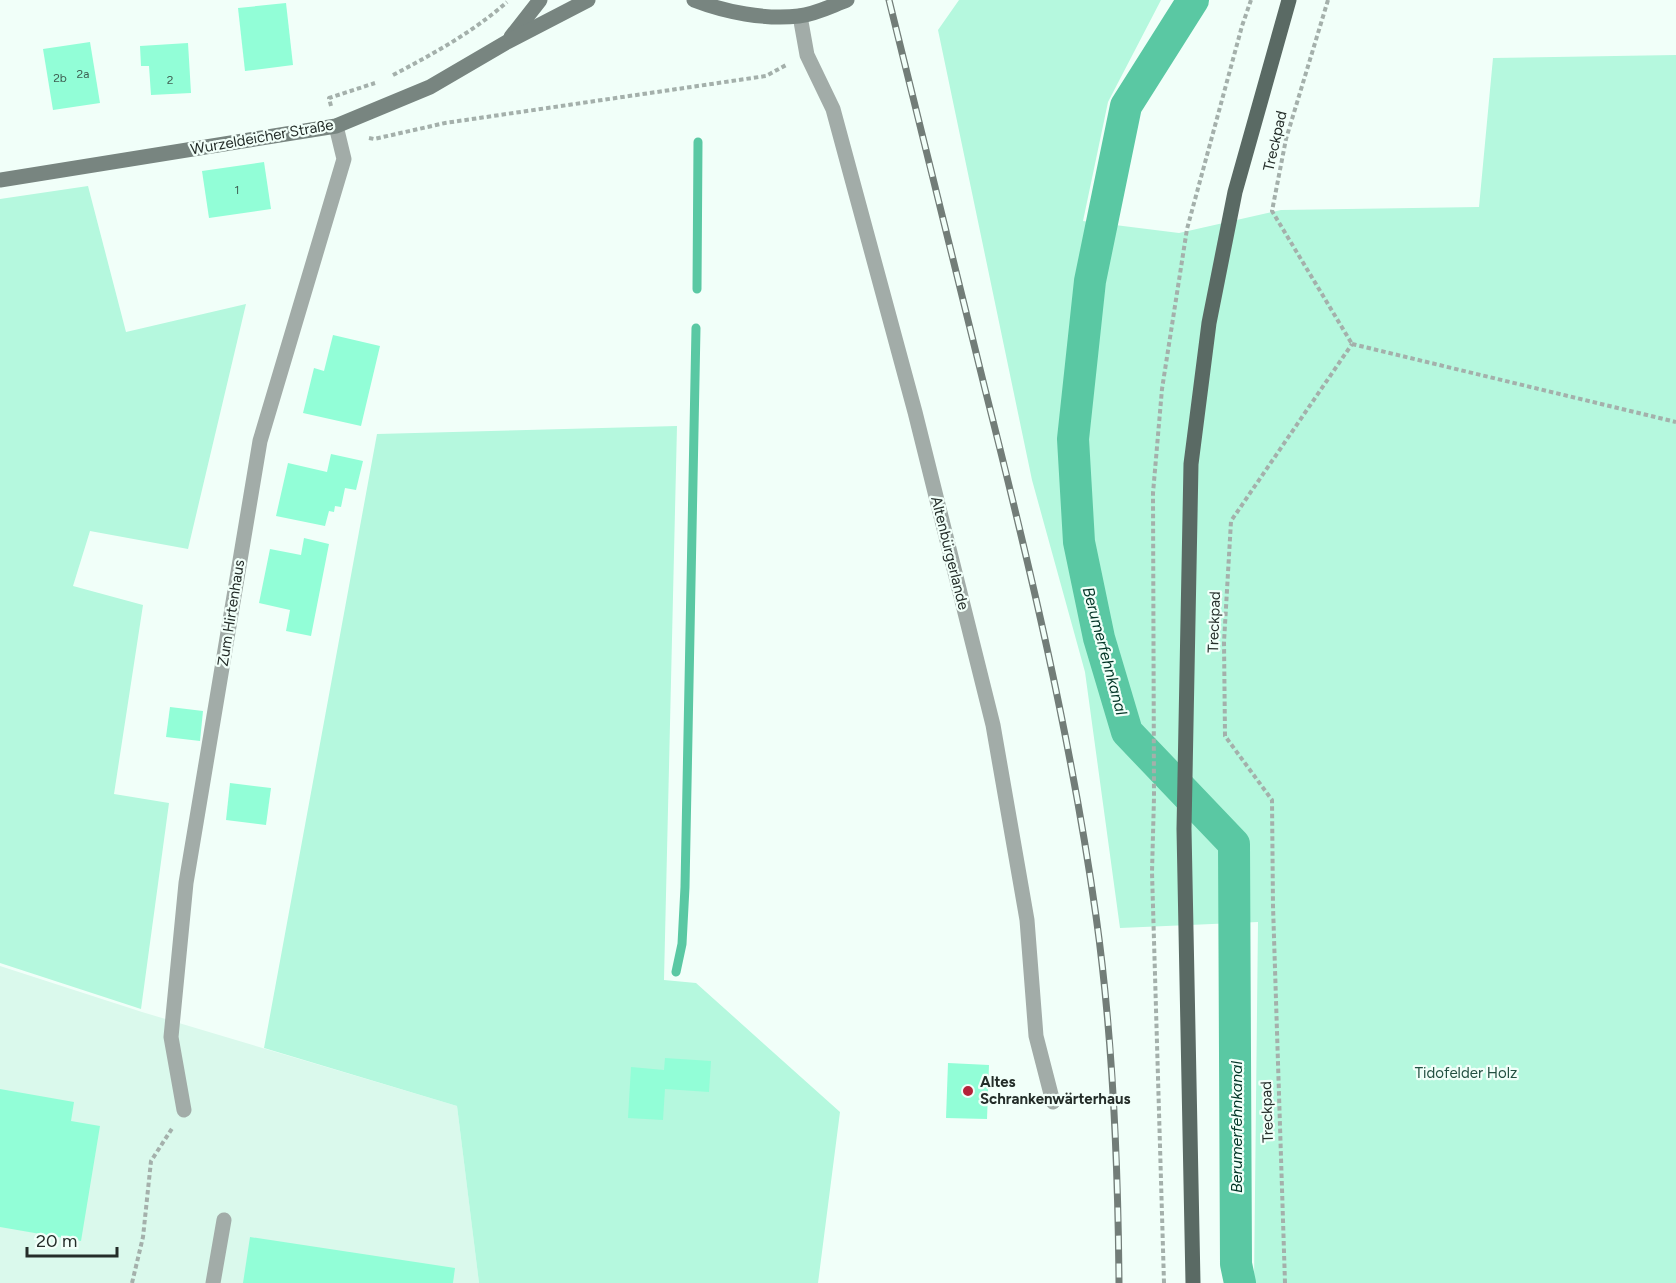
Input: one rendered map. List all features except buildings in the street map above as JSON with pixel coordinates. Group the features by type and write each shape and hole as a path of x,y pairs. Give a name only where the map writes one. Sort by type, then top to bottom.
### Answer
{"main road":[{"name":"Wurzeldeicher Straße","path":"507,42 540,0"},
{"name":"Wurzeldeicher Straße","path":"0,180 336,126 430,87 507,42 588,0"},
{"path":"694,0 716,9 774,16 800,16 821,11 847,0"},
{"path":"1192,1283 1184,829 1191,464 1209,323 1235,192 1288,0"}],"street":[{"name":"Altenbürgerlande","path":"800,16 807,55 833,109 915,412 993,725 1028,921 1036,1036 1053,1102"},
{"name":"Zum Hirtenhaus","path":"184,1110 171,1037 186,883 260,441 344,159 336,126"},
{"path":"213,1283 224,1220"}],"path":[{"path":"509,0 492,16 445,48 386,79 329,98 336,126 374,140 445,123 766,76 807,55"},
{"path":"1164,1283 1152,872 1154,797 1153,494 1162,389 1186,229 1251,0"},
{"name":"Treckpad","path":"1285,1283 1273,917 1272,800 1226,736 1224,642 1231,521 1352,344 1272,211 1286,139 1328,0"},
{"path":"1352,344 1676,422"},
{"path":"132,1283 143,1237 151,1161 184,1110"}],"shaded area":[{"path":"0,966 142,1012 457,1106 479,1283 0,1283"}],"green space":[{"name":"Tidofelder Holz","path":"959,0 1161,0 1108,102 1083,221 1179,233 1281,210 1479,207 1493,58 1676,55 1676,1283 1254,1283 1258,922 1120,928 1085,672 1032,480 938,30"},
{"path":"88,186 126,332 246,304 188,549 90,531 73,586 143,605 114,794 169,803 141,1009 0,963 0,199"},
{"path":"677,426 664,980 696,983 840,1112 818,1283 479,1283 457,1106 264,1048 377,434"}],"waterway":[{"name":"Berumerfehnkanal","path":"1193,0 1126,106 1090,281 1073,439 1079,542 1099,638 1127,732 1234,844 1236,1264 1240,1283"},
{"path":"697,289 698,142"},
{"path":"676,972 682,944 685,887 696,328"}],"railway":[{"path":"889,0 1048,651 1086,849 1107,1007 1116,1145 1119,1283"}],"place":[{"name":"Altes Schrankenwärterhaus","path":"968,1091"}]}
